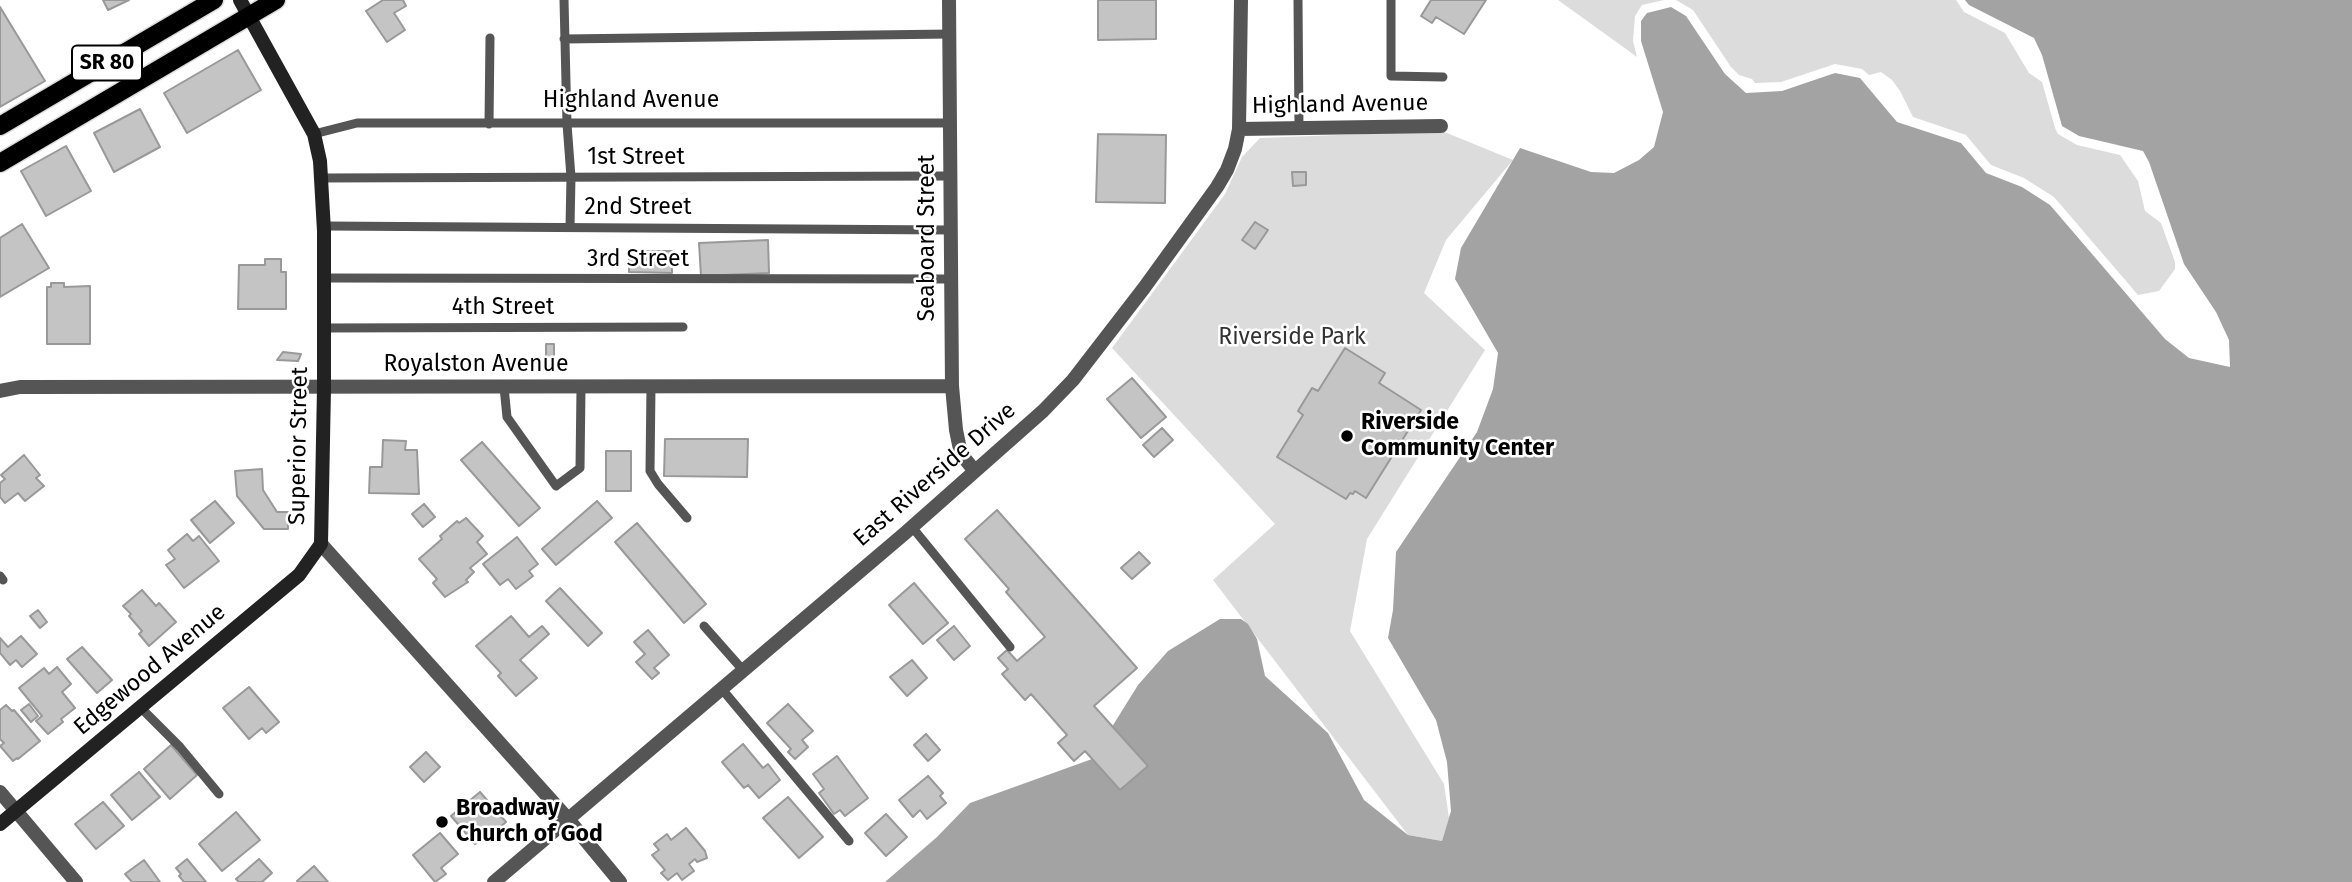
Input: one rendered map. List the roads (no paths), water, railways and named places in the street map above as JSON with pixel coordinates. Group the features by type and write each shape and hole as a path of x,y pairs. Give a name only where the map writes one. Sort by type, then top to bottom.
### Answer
{"main road":[{"name":"SR 80","path":"0,127 214,0"},
{"name":"SR 80","path":"0,163 245,8 276,0"}],"street":[{"name":"Seaboard Street","path":"950,0 952,386 961,454 974,470"},
{"name":"East Riverside Drive","path":"494,882 912,527 1073,380 1217,187 1235,149 1239,129 1241,0"},
{"name":"Superior Street","path":"245,8 314,134 322,178 324,388 321,544 568,819 620,882"},
{"name":"Highland Avenue","path":"1239,129 1441,126"},
{"name":"Royalston Avenue","path":"0,391 20,387 952,386"},
{"name":"Edgewood Avenue","path":"0,824 299,575 321,544"},
{"path":"0,792 76,882"}],"lane":[{"path":"564,0 571,177 570,227"},
{"path":"1298,0 1299,128"},
{"path":"1391,0 1391,76 1443,77"},
{"path":"564,39 950,34"},
{"path":"489,124 490,38"},
{"name":"Highland Avenue","path":"314,134 357,123 950,123"},
{"name":"1st Street","path":"322,178 951,176"},
{"name":"2nd Street","path":"324,226 951,230"},
{"name":"3rd Street","path":"324,278 952,279"},
{"name":"4th Street","path":"323,328 683,327"},
{"path":"651,386 650,471 687,518"},
{"path":"504,387 507,417 556,486 580,468 581,388"},
{"path":"912,527 1010,647"},
{"path":"704,626 742,669"},
{"path":"721,688 849,841"},
{"path":"141,708 180,747 219,794"}],"place":[{"name":"Riverside Community Center","path":"1347,436"},
{"name":"Broadway Church of God","path":"442,822"}],"park label":[{"name":"Riverside Park","path":"1292,338"}]}
